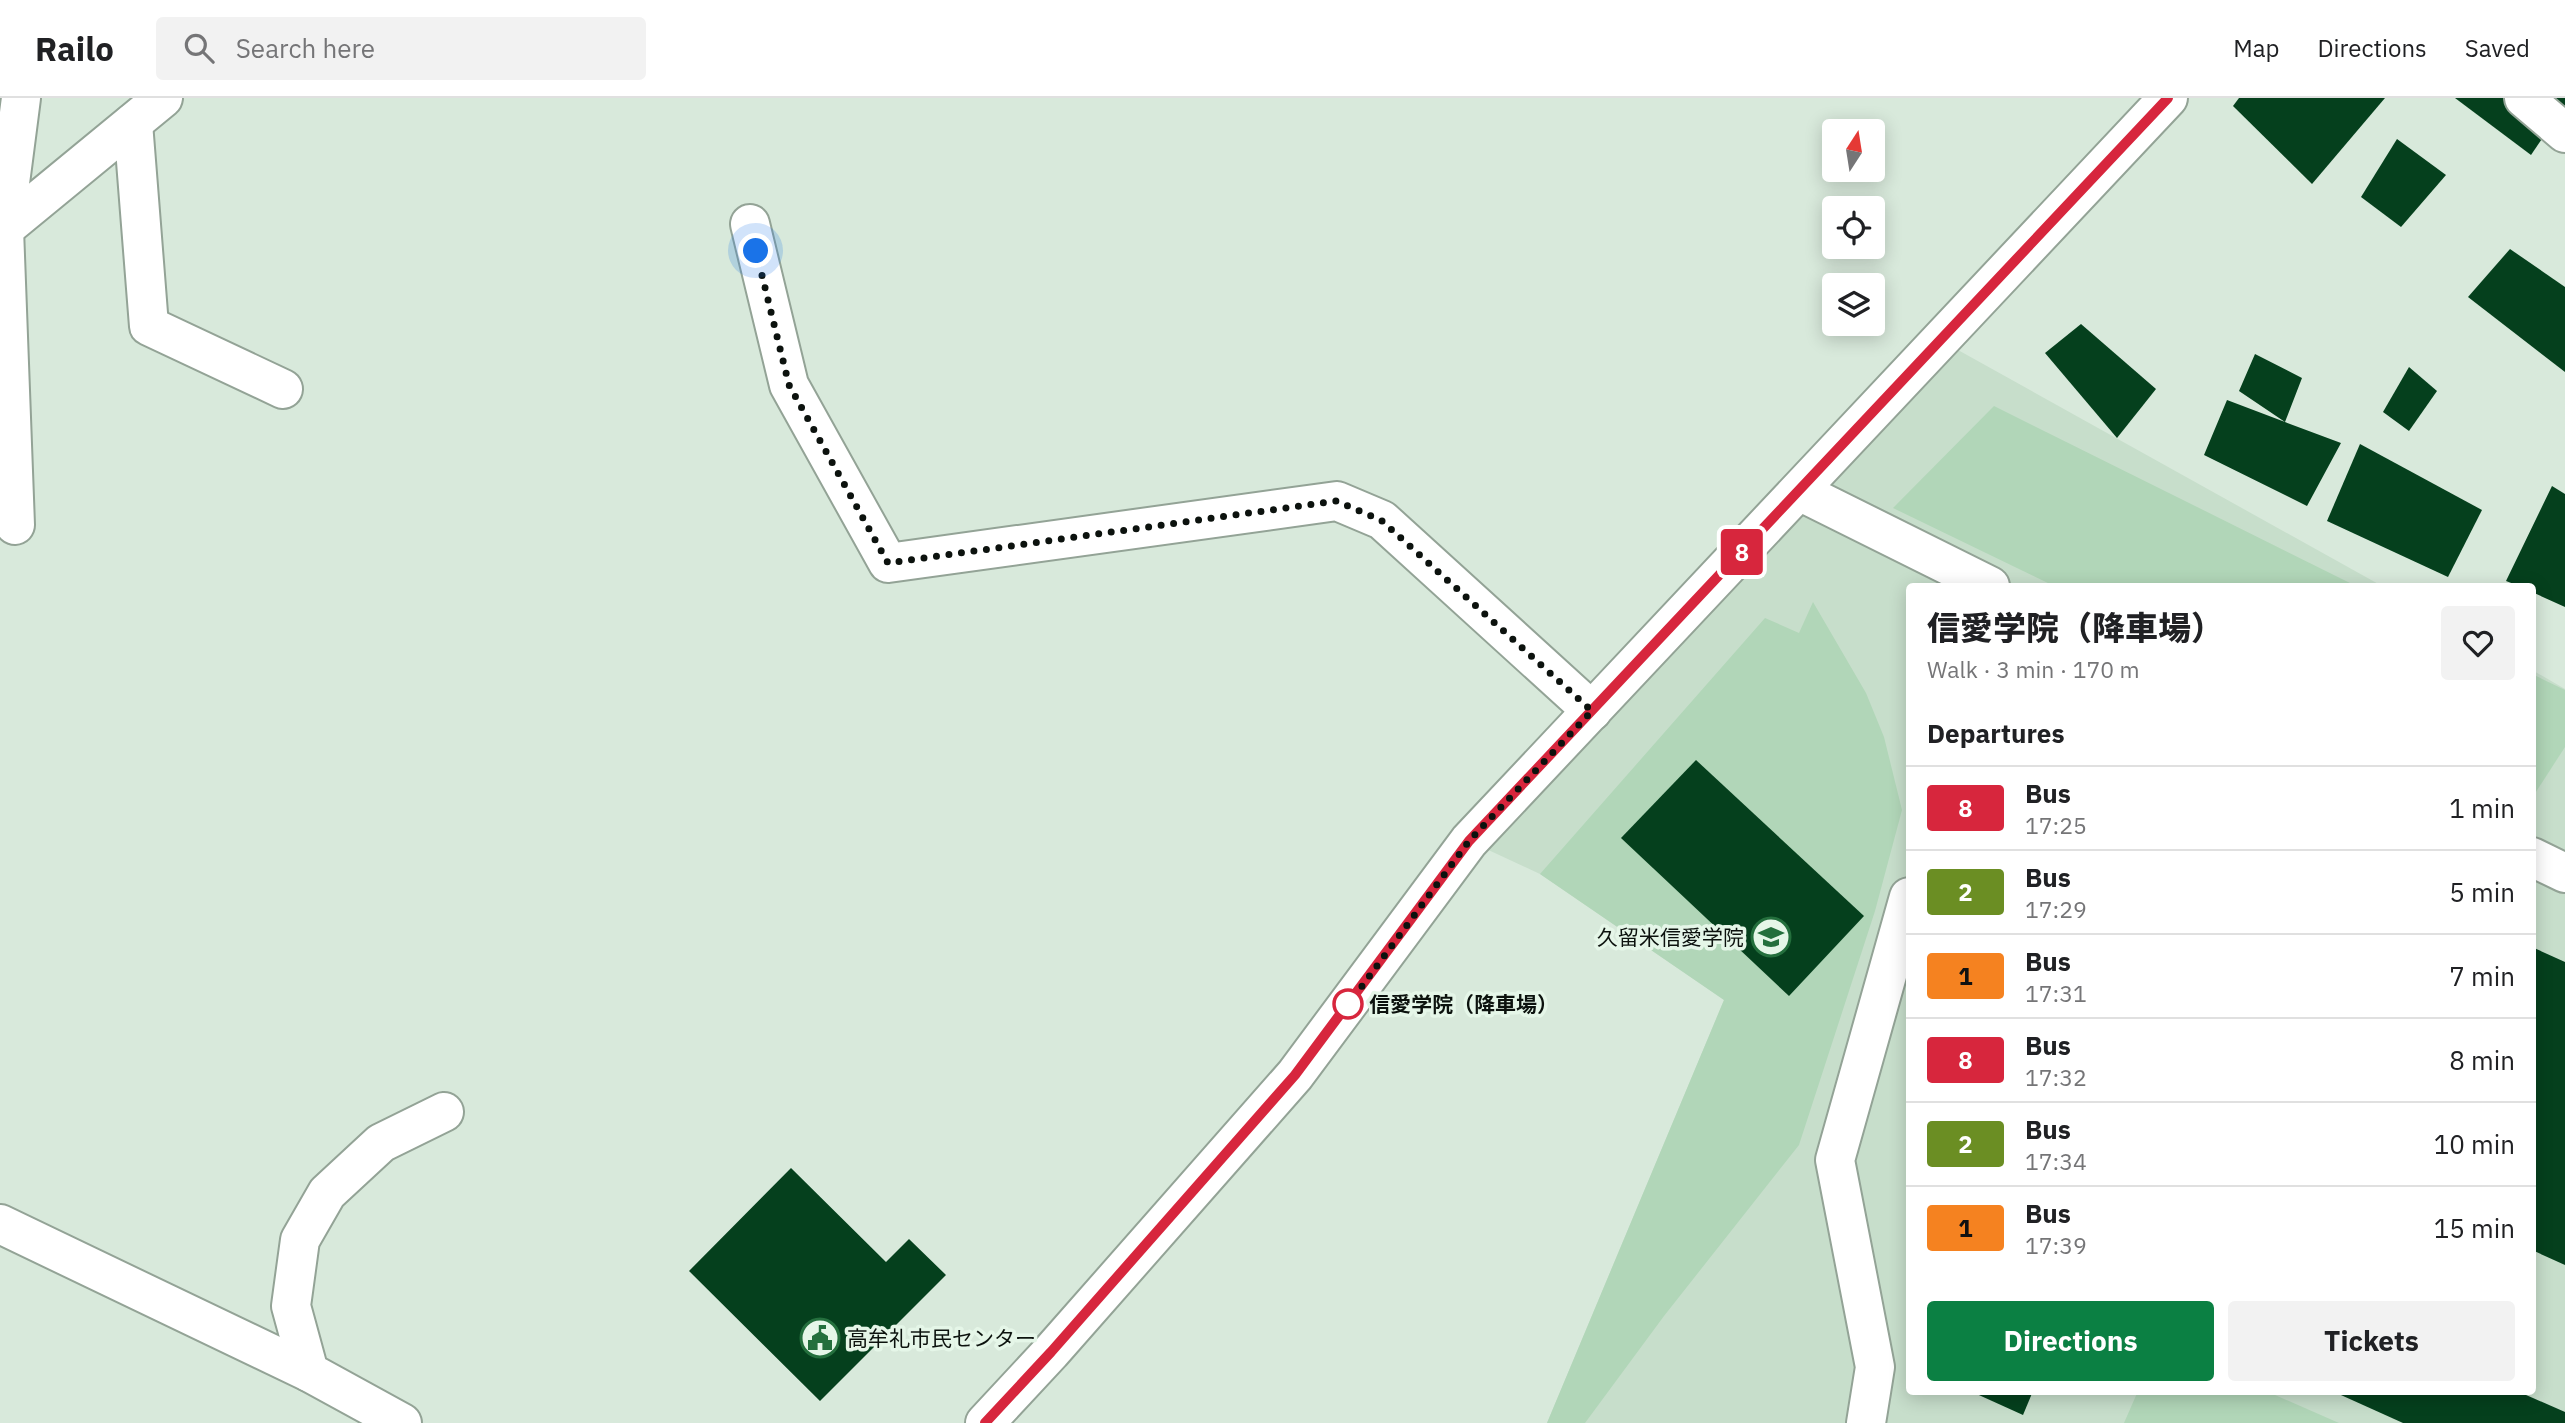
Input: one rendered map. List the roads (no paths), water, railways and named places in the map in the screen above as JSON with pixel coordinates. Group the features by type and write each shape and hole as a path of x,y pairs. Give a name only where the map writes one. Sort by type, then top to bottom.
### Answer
{"street":[{"path":"15,525 1,230 20,98"},
{"path":"1,230 163,98"},
{"path":"985,1423 1060,1342 1295,1075 1469,841 2168,98"},
{"path":"2524,98 2565,133"},
{"path":"133,123 149,326 283,389"},
{"path":"750,224 789,385 888,563 1336,501 1381,520 1592,711"},
{"path":"1799,491 1984,583"},
{"path":"2536,859 2565,873"},
{"path":"1866,1423 1875,1367 1835,1160 1906,908"},
{"path":"309,1372 291,1306 300,1240 327,1193 381,1143 444,1112"},
{"path":"0,1224 309,1372 402,1423"}],"place":[{"name":"久留米信愛学院","path":"1771,937"},
{"name":"信愛学院（降車場）","path":"1348,1004"},
{"name":"高牟礼市民センター","path":"820,1338"}]}
